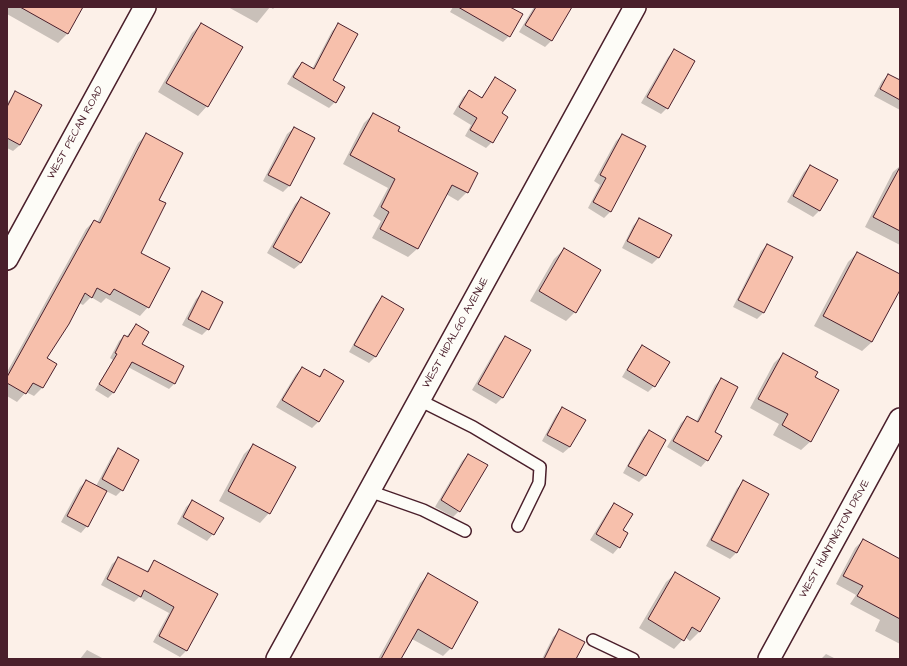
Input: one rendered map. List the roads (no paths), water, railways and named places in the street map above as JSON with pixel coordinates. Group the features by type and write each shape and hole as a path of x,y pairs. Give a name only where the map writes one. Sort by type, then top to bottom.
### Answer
{"street":[{"name":"WEST PECAN ROAD","path":"7,259 145,7"},
{"name":"WEST HIDALGO AVENUE","path":"277,659 635,7"},
{"name":"WEST HUNTINGTON DRIVE","path":"769,659 900,419"}],"lane":[{"path":"419,400 473,427 540,467 539,483 518,526"},
{"path":"369,491 423,510 465,531"},
{"path":"593,640 633,659"}]}
